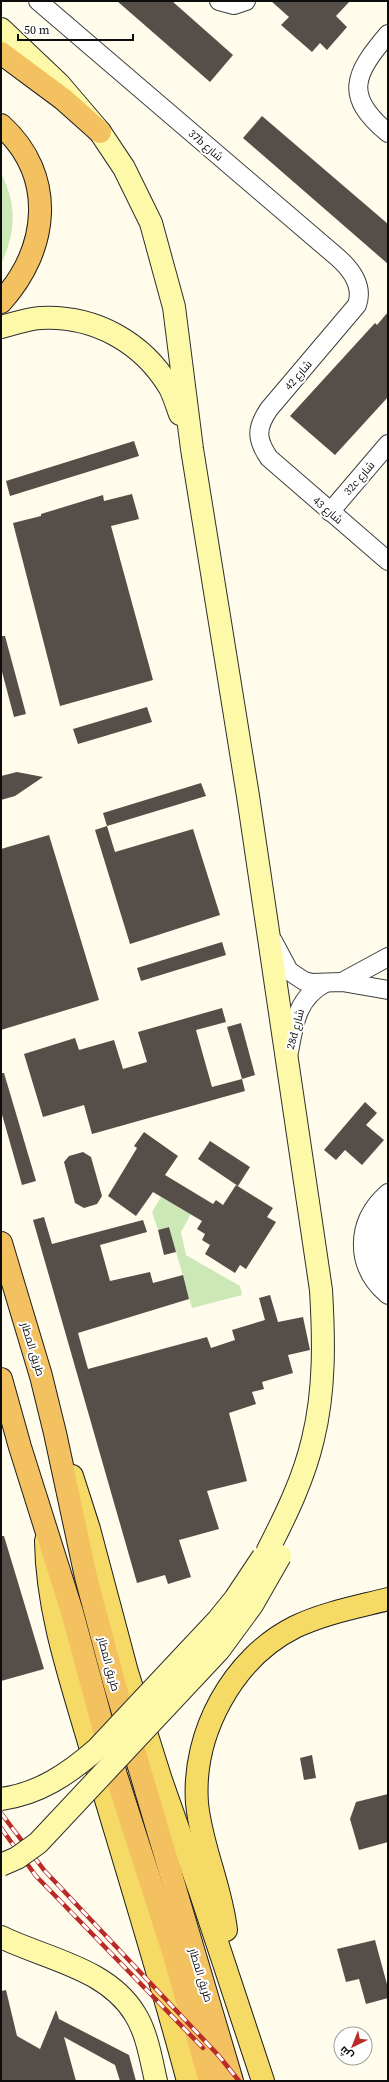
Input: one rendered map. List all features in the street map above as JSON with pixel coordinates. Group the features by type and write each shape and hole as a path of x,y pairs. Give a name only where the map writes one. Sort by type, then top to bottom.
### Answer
{"highway":[{"path":"1,53 63,98 100,132"},
{"path":"1,125 11,134 25,154 35,178 40,202 39,228 34,252 24,272 1,302"},
{"name":"طريق المطار","path":"1,1243 41,1376 56,1433 86,1577 114,1682 232,2081"},
{"name":"طريق المطار","path":"1,1378 22,1454 72,1612 116,1775 173,1952 210,2081"}],"main road":[{"path":"1,29 59,84 100,132 124,168 151,223 174,307 192,449 287,1060 320,1290 324,1340 322,1390 313,1440 274,1553 252,1605 219,1650 38,1843 17,1858 1,1865"},
{"path":"1,327 39,318 70,318 101,326 129,342 153,363 171,390 192,449"},
{"path":"56,1433 89,1529 127,1672 161,1780 200,1891 224,1968 263,2081"},
{"path":"46,1528 46,1560 56,1623 139,1911 165,1995 188,2081"},
{"path":"1,1799 18,1797 50,1784 74,1768 97,1749 218,1620 274,1553"},
{"path":"224,1968 227,1945 225,1926 203,1835 197,1802 198,1769 203,1743 218,1705 236,1678 253,1658 273,1641 295,1627 319,1617 388,1599"},
{"path":"139,1911 149,1970 174,2081"},
{"path":"2,1938 98,1977 119,1993 135,2014 145,2038 156,2081"}],"street":[{"name":"37b شارع","path":"38,1 345,264 353,274 358,286 360,298"},
{"path":"385,130 369,116 360,101 358,84 362,67 388,34"},
{"name":"شارع 42","path":"269,458 261,447 258,433 261,420 351,314 360,298"},
{"name":"32c شارع","path":"330,512 388,444"},
{"name":"شارع 43","path":"269,458 388,561"},
{"path":"268,932 289,971 304,981 324,983 342,982 388,988 384,970 388,957"},
{"path":"342,982 388,957"},
{"name":"28d شارع","path":"287,1060 296,1017 301,1005 311,992 324,983"},
{"path":"388,1193 378,1202 369,1214 364,1228 363,1243 364,1258 369,1272 380,1288 388,1295"},
{"path":"388,1211 381,1227 380,1242 381,1256 388,1273"}],"green space":[{"path":"1,173 10,197 13,219 12,230 6,253 1,265"},
{"path":"161,1197 191,1214 181,1232 186,1255 240,1286 242,1295 192,1308 169,1227 158,1230 152,1212"}],"building":[{"path":"117,1 172,1 233,55 210,82"},
{"path":"271,1 350,1 336,16 347,27 327,50 320,43 312,52 281,25 289,17"},
{"path":"262,116 388,224 388,264 243,138"},
{"path":"388,312 388,397 335,455 290,416 375,323 377,325"},
{"path":"134,441 139,456 10,496 6,481"},
{"path":"132,494 139,519 111,526 153,680 60,706 13,523 41,516 41,514 103,495 104,501"},
{"path":"1,636 5,636 26,714 14,717 1,668"},
{"path":"147,707 152,722 78,744 73,729"},
{"path":"17,772 43,777 15,796 1,800 1,776"},
{"path":"201,783 206,796 107,826 103,813"},
{"path":"107,826 115,852 193,829 220,915 130,944 95,830"},
{"path":"49,835 99,1000 1,1030 1,849"},
{"path":"222,942 226,955 141,981 137,968"},
{"path":"222,1008 226,1022 196,1030 212,1087 242,1079 245,1091 92,1134 84,1105 43,1117 24,1054 75,1038 79,1050 114,1040 123,1069 147,1062 138,1032"},
{"path":"241,1023 255,1075 242,1079 227,1027"},
{"path":"1,1073 4,1073 36,1181 22,1185 1,1111"},
{"path":"365,1102 377,1113 366,1125 384,1140 362,1165 345,1150 336,1160 324,1150"},
{"path":"144,1132 178,1156 165,1175 213,1204 216,1200 223,1205 236,1185 273,1208 267,1217 276,1222 246,1269 240,1265 235,1273 205,1254 210,1245 202,1240 205,1234 197,1229 202,1221 153,1192 136,1216 108,1196 137,1148 134,1146"},
{"path":"210,1141 250,1167 238,1186 198,1159"},
{"path":"83,1152 91,1157 102,1196 97,1204 84,1208 75,1203 64,1162 69,1156"},
{"path":"44,1217 52,1244 143,1220 147,1232 100,1245 110,1281 150,1272 153,1283 183,1275 189,1299 78,1333 88,1369 207,1337 211,1348 235,1340 232,1330 265,1320 259,1298 270,1295 278,1322 303,1317 310,1350 288,1355 293,1373 262,1382 264,1389 252,1392 256,1404 229,1413 247,1481 207,1491 219,1529 179,1540 191,1577 168,1584 165,1575 137,1583 33,1220"},
{"path":"169,1227 176,1252 164,1255 158,1230"},
{"path":"1,1536 4,1536 44,1669 1,1681"},
{"path":"312,1755 316,1778 304,1780 300,1758"},
{"path":"388,1794 388,1842 359,1850 350,1819 356,1802"},
{"path":"375,1940 388,1988 388,1998 366,2004 359,1979 346,1982 337,1949"},
{"path":"6,1990 17,2036 40,2049 56,2010 59,2019 129,2055 136,2081 120,2081 115,2065 64,2037 76,2081 1,2081 1,1991"}],"railway":[{"path":"1,1813 44,1870 219,2056 239,2081"},
{"path":"1,1828 36,1876 203,2048"}]}
